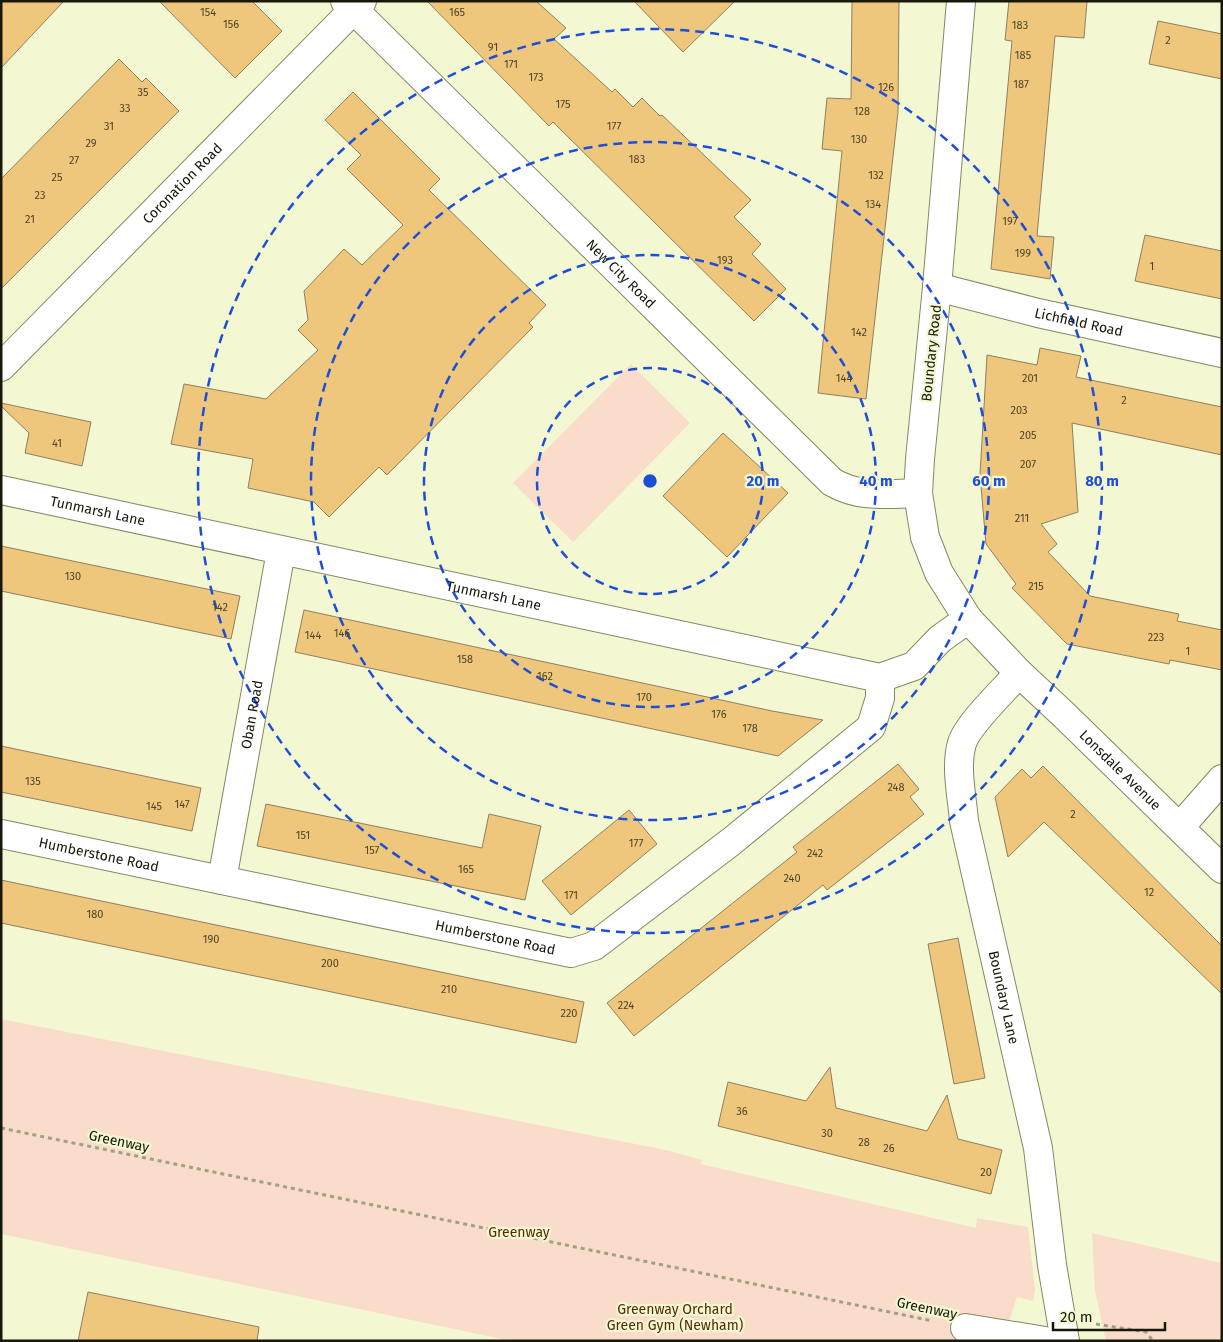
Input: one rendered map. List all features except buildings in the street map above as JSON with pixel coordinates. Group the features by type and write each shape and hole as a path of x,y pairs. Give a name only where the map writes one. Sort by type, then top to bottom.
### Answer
{"street":[{"name":"Boundary Road","path":"961,1 918,493 925,537 939,573 968,619 1019,673"},
{"name":"Coronation Road","path":"1,367 354,4"},
{"name":"New City Road","path":"354,4 832,482 846,490 860,494 918,493"},
{"name":"Lichfield Road","path":"937,287 1038,313 1222,353"},
{"name":"Tunmarsh Lane","path":"1,490 880,678"},
{"name":"Oban Road","path":"222,880 281,551"},
{"path":"880,678 914,666 940,639 968,619"},
{"name":"Lonsdale Avenue","path":"1019,673 1222,869"},
{"name":"Boundary Lane","path":"1019,673 984,710 962,742 959,770 964,821 1038,1148 1052,1266 1065,1341"},
{"name":"Humberstone Road","path":"1,834 571,953 594,946 732,841 871,727 880,698 880,678"},
{"path":"1180,828 1222,779"},
{"path":"965,1328 1045,1341"}],"path":[{"name":"Greenway","path":"1,1128 965,1328"},
{"path":"1089,1324 1146,1332 1153,1341"}],"green space":[{"path":"631,364 690,423 573,542 513,483"},
{"name":"Greenway","path":"1,1019 666,1150 702,1160 701,1164 976,1228 977,1218 1028,1227 1035,1291 1033,1301 1017,1297 1003,1341 511,1341 1,1234"},
{"path":"1092,1233 1222,1263 1222,1341 1106,1341 1095,1291"}],"park label":[{"name":"Greenway Orchard Green Gym (Newham)","path":"675,1318"}]}
